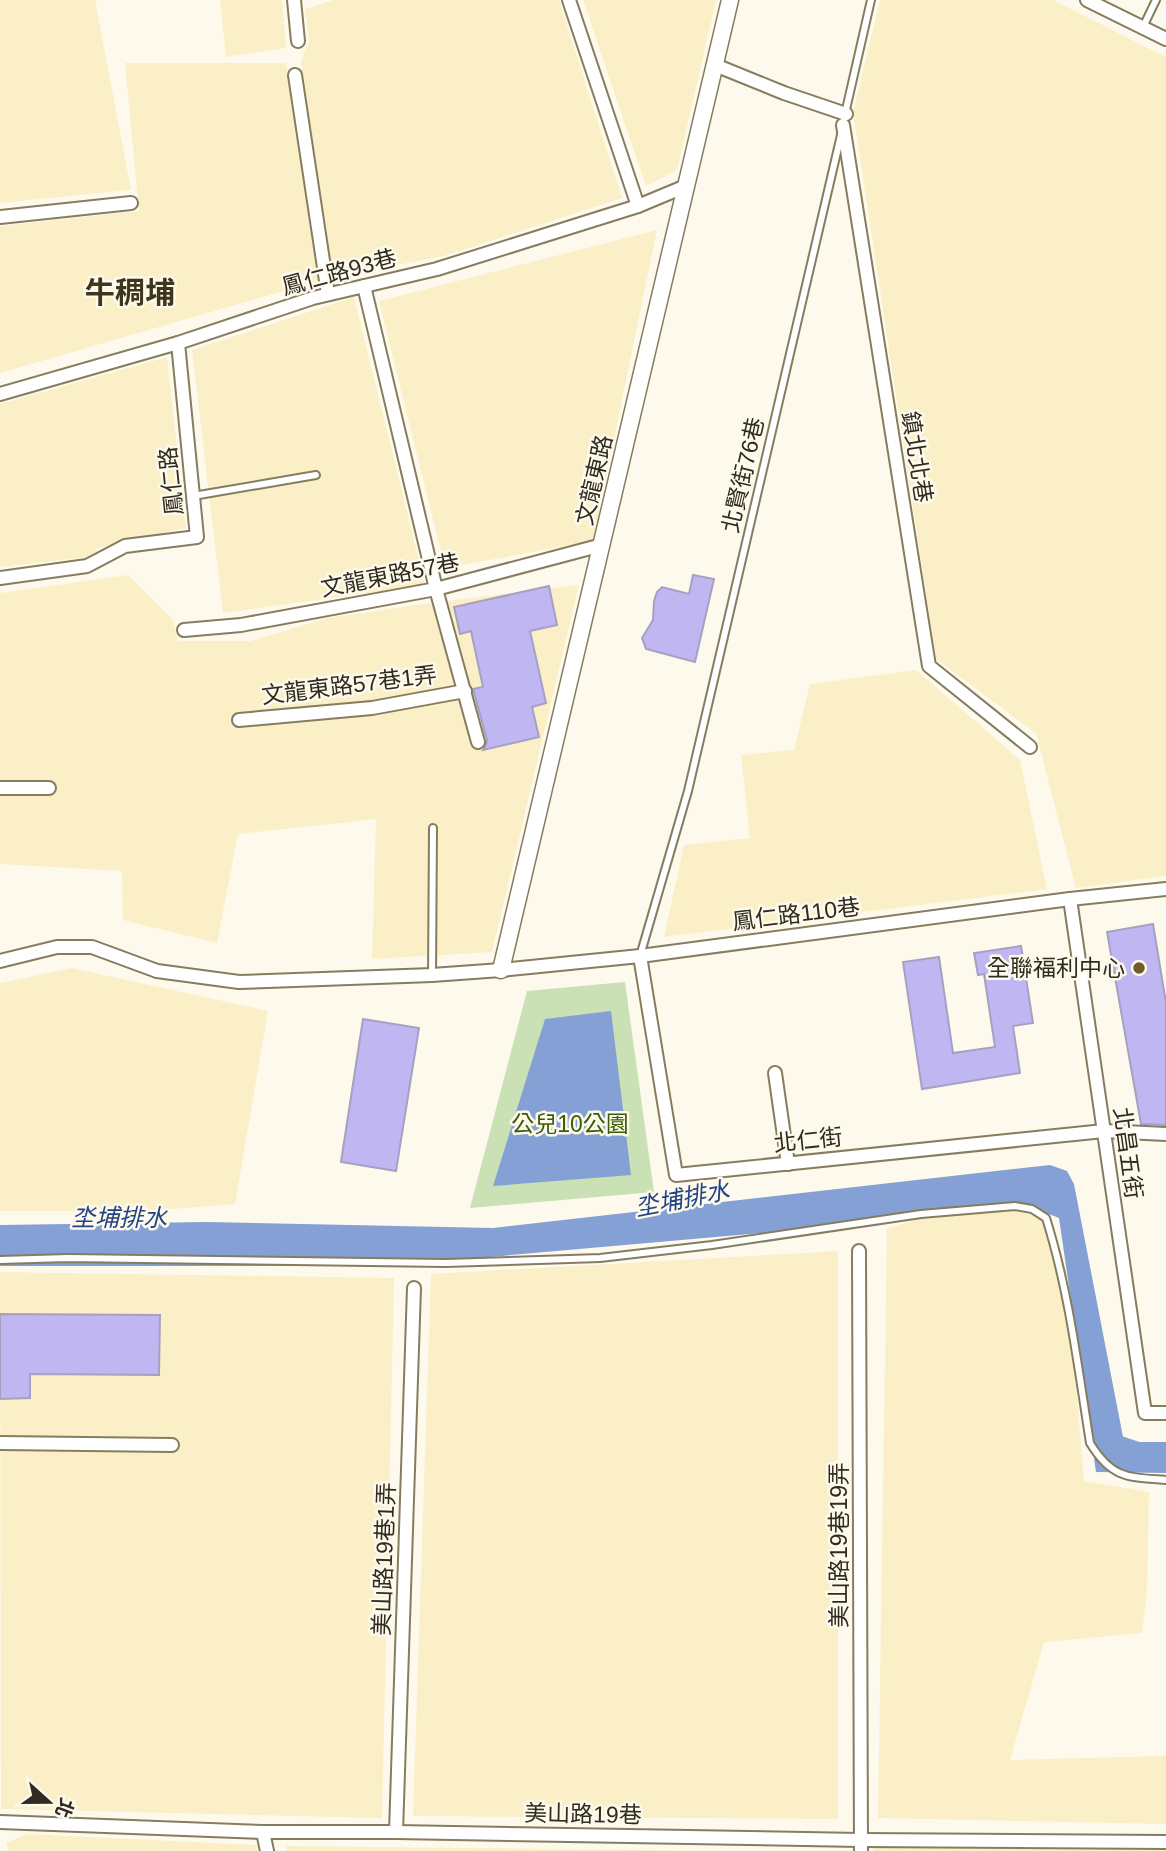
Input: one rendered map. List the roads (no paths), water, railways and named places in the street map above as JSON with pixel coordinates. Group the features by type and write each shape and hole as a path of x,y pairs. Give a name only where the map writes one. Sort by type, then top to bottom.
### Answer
{"street":[{"path":"294,0 298,41"},
{"path":"569,0 638,206"},
{"name":"文龍東路","path":"501,970 730,0"},
{"path":"1087,0 1166,39"},
{"path":"715,65 844,120"},
{"path":"295,75 328,295"},
{"name":"鎮北北巷","path":"844,120 929,666 1030,747"},
{"name":"鳳仁路93巷","path":"0,394 178,343 313,298 437,269 638,206 686,186"},
{"path":"0,217 131,203"},
{"path":"364,286 436,590 478,742"},
{"name":"鳳仁路","path":"0,578 87,566 125,546 197,537 178,343"},
{"name":"文龍東路57巷","path":"184,630 241,625 436,590 602,545"},
{"name":"文龍東路57巷1弄","path":"239,720 372,708 465,691"},
{"path":"0,788 49,788"},
{"name":"鳳仁路110巷","path":"0,961 57,947 92,947 157,971 239,982 432,975 640,956 1070,899 1166,889"},
{"name":"北昌五街","path":"1070,899 1145,1413 1166,1413"},
{"name":"北仁街","path":"640,956 676,1175 1104,1131 1166,1134"},
{"path":"775,1073 788,1164"},
{"name":"美山路19巷19弄","path":"859,1251 861,1845"},
{"name":"美山路19巷1弄","path":"396,1832 414,1288"},
{"path":"0,1443 172,1445"},
{"name":"美山路19巷","path":"0,1822 263,1832 396,1832 861,1845 1166,1842"},
{"path":"263,1832 267,1851"}],"lane":[{"name":"北賢街76巷","path":"640,956 688,791 871,0"},
{"path":"1143,28 1156,0"},
{"path":"193,496 316,475"},
{"path":"432,975 433,828"},
{"path":"0,1260 82,1258 446,1263 600,1258 712,1245 921,1214 1015,1206 1032,1209 1046,1218 1056,1252 1090,1443 1101,1461 1125,1476 1166,1480"}],"water":[{"path":"611,1011 631,1175 493,1186 545,1019"},
{"path":"1050,1165 1067,1171 1074,1184 1124,1442 1166,1442 1166,1473 1096,1472 1059,1218 1026,1205 851,1225 388,1266 0,1266 0,1225 207,1222 493,1228"}],"waterway":[{"name":"坔埔排水","path":"1120,1438 1138,1444"}],"place":[{"name":"全聯福利中心","path":"1139,968"}],"district":[{"name":"牛稠埔","path":"130,293"}],"park label":[{"name":"公兒10公園","path":"570,1124"}]}
